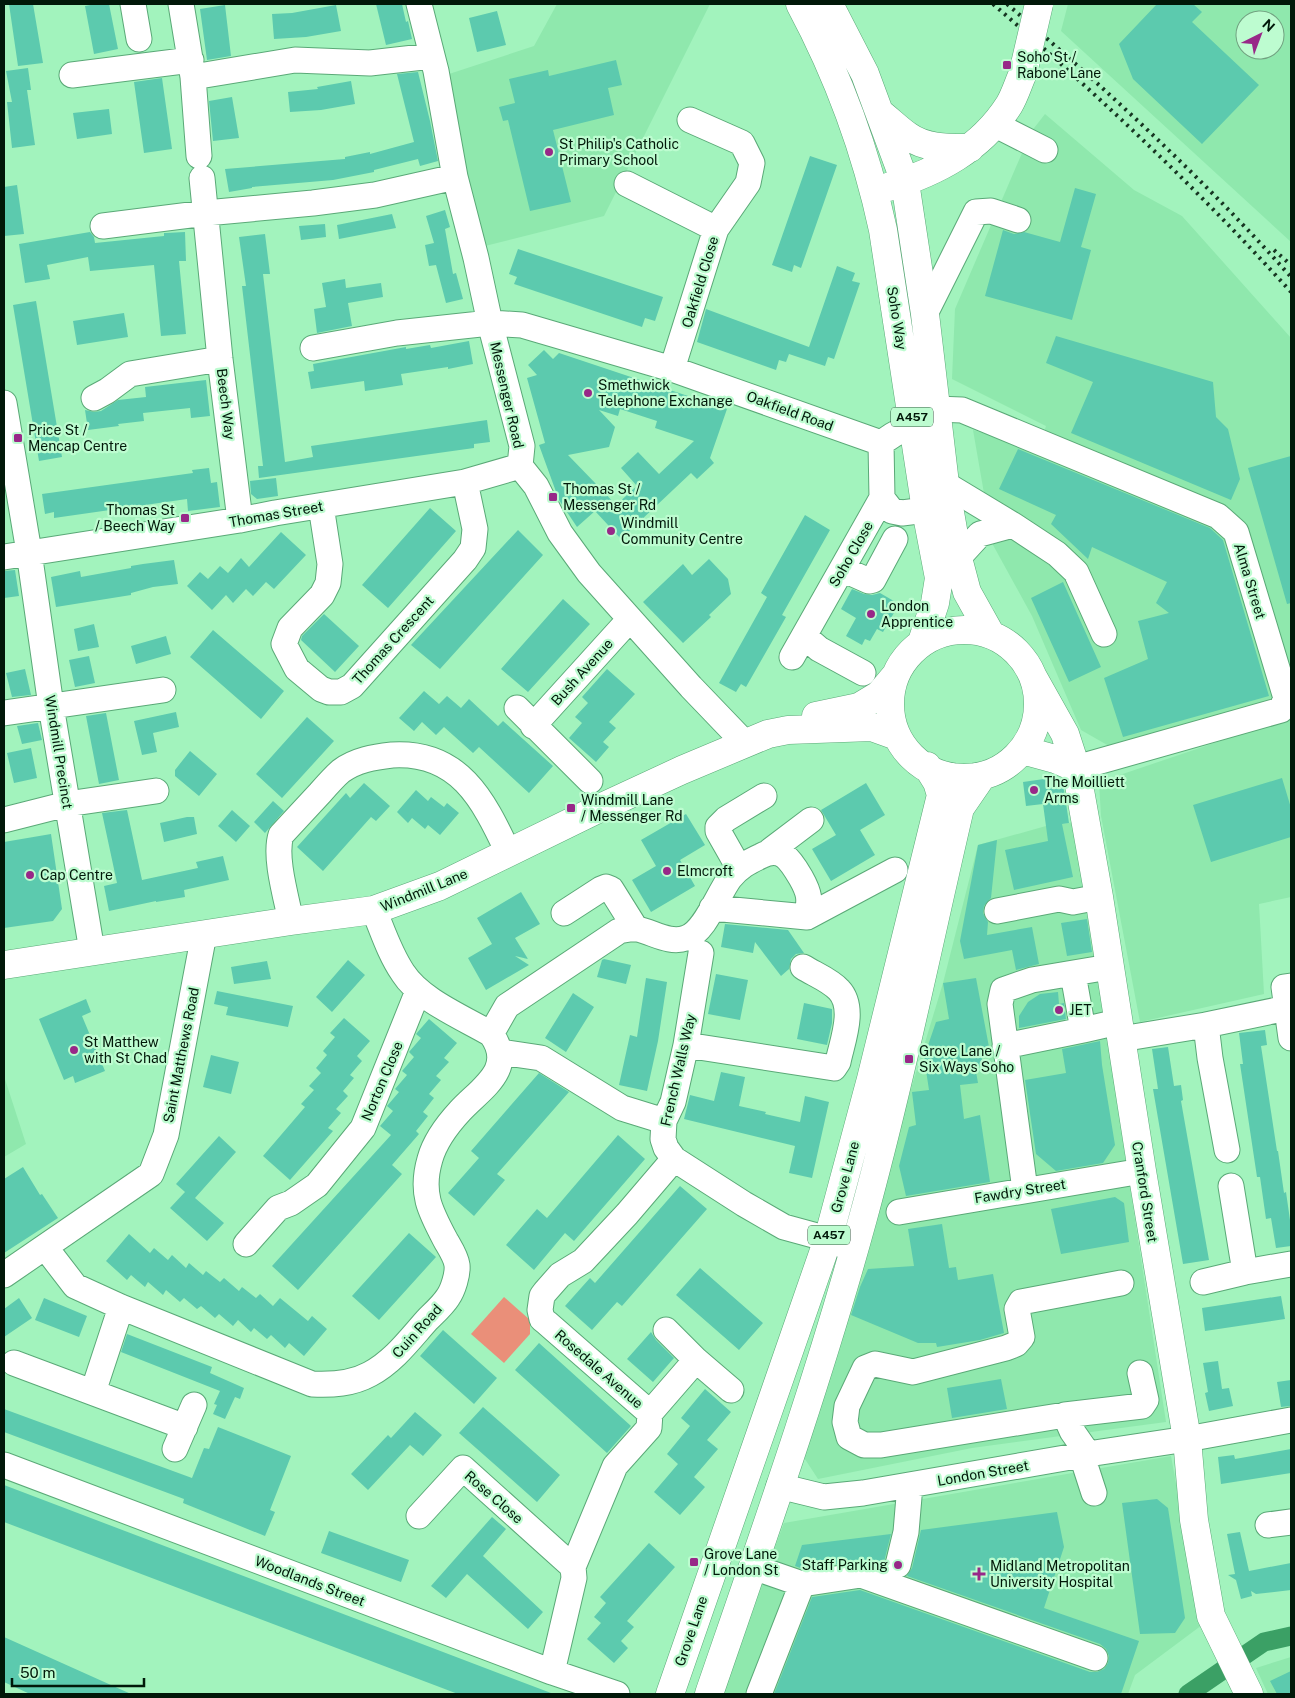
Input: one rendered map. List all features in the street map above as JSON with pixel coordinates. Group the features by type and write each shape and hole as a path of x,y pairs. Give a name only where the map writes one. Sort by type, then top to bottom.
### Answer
{"main road":[{"name":"Soho Way","path":"800,4 840,86 874,191 883,230 926,510 939,578 935,603 922,642"},
{"name":"Soho Way","path":"830,4 865,74 905,182 925,314 945,484 958,558 967,592 991,635"},
{"path":"874,191 905,182 939,167 970,148 994,124 1010,103 1023,74 1039,4"},
{"path":"880,112 908,137 915,140 941,148 970,148"},
{"path":"970,630 991,635 1021,656 1033,677 1037,694 1037,716 1032,732 1022,750 1005,766 982,776 961,778 945,776 913,758 904,748 897,736 891,718 890,701 895,676 904,660 922,642 947,632 970,630"},
{"name":"Windmill Lane","path":"788,730 808,718 860,707 879,695 895,676"},
{"name":"Cranford Street","path":"1033,677 1065,734 1076,768 1099,897 1187,1439 1194,1520 1211,1616 1249,1694"},
{"name":"Windmill Lane","path":"4,965 374,910 440,886 682,770 768,734 788,730 872,728 897,736"},
{"path":"1022,750 1055,759 1076,768"},
{"name":"Grove Lane","path":"670,1694 828,1239 871,1079 941,795 937,782 927,766"},
{"name":"Grove Lane","path":"709,1694 819,1368 854,1250 890,1112 960,808 982,776"}],"street":[{"path":"133,4 139,40"},
{"name":"Beech Way","path":"181,4 191,64 220,359 240,520"},
{"name":"Messenger Road","path":"419,4 432,56 454,177 522,446 520,466 536,486 560,533 589,573 738,736 741,745"},
{"path":"72,75 191,64 295,60 370,63 432,56"},
{"name":"Oakfield Close","path":"672,369 716,229 748,184 752,163 742,143 690,120"},
{"path":"994,124 1045,150"},
{"path":"103,226 375,195 454,177"},
{"path":"627,184 716,229"},
{"path":"925,314 976,212 991,211 1018,220"},
{"name":"Oakfield Road","path":"313,348 372,337 395,323 522,325 672,369 881,443"},
{"path":"94,398 130,374 220,359"},
{"name":"Windmill Precinct","path":"4,403 29,552 51,706 92,951"},
{"name":"Alma Street","path":"936,409 962,410 1218,516 1236,532 1286,698 1286,708 1076,768"},
{"path":"913,424 881,443 882,498 892,511 902,513 926,510"},
{"name":"Thomas Street","path":"4,556 240,520 465,482 520,466"},
{"name":"Thomas Crescent","path":"321,506 330,564 328,583 322,594 290,628 284,644 297,669 321,689 329,692 341,692 352,686 474,548 474,529 465,482"},
{"path":"945,484 1014,525 1057,554 1076,572 1104,634"},
{"name":"Soho Close","path":"863,673 819,649 798,647 882,498"},
{"path":"958,558 980,534 1014,525"},
{"path":"842,569 869,581 873,580 895,539"},
{"name":"Bush Avenue","path":"533,726 630,619"},
{"path":"4,713 163,690"},
{"path":"517,708 590,781"},
{"path":"291,921 278,854 281,835 340,772 353,763 380,756 408,754 431,759 460,775 492,817 508,852"},
{"path":"4,820 68,804 156,791"},
{"path":"739,868 718,831 718,827 726,819 764,796"},
{"name":"French Walls Way","path":"674,1159 666,1148 663,1139 664,1121 673,1102 686,1045 699,942 712,908 730,878 742,864 770,851 810,820"},
{"path":"770,851 785,855 808,889 810,900 807,917"},
{"path":"712,908 807,917 895,870"},
{"path":"564,913 606,887 611,889 636,929 662,938 676,940 686,938 699,942"},
{"path":"997,911 1059,898 1073,902 1099,897"},
{"path":"374,910 390,950 403,975 418,991 496,1043 541,1058 622,1108 664,1121"},
{"name":"Cuin Road","path":"45,1248 75,1286 121,1307 312,1384 340,1384 370,1374 391,1360 448,1297 456,1276 457,1265 426,1199 428,1164 438,1140 459,1111 489,1084 499,1065 496,1043 507,1006 618,931 636,929"},
{"name":"Saint Matthews Road","path":"4,1275 151,1174 166,1135 204,934"},
{"path":"686,1045 834,1068 838,1062 847,1016 846,1000 815,967"},
{"path":"1025,1190 1000,1004 1003,990 1032,980 1109,967"},
{"path":"1073,974 1083,1030"},
{"name":"Norton Close","path":"246,1244 278,1208 291,1203 317,1185 363,1128 418,991"},
{"path":"1005,1046 1083,1030 1120,1030 1206,1025 1289,997 1291,1038"},
{"path":"1206,1025 1210,1058 1227,1150"},
{"path":"674,1159 784,1227 828,1239 854,1250"},
{"name":"Rosedale Avenue","path":"552,1672 574,1578 573,1567 615,1466 648,1428 650,1413 542,1319 540,1303 544,1292 560,1275 583,1261 627,1214 674,1159"},
{"name":"Fawdry Street","path":"899,1212 1142,1171"},
{"path":"1231,1186 1245,1272"},
{"path":"1203,1282 1291,1264"},
{"path":"1121,1283 1021,1302 1017,1309 1022,1337 1016,1344 1006,1348 913,1372 875,1364 865,1368 847,1406 845,1422 849,1437 864,1445 881,1445 1065,1415 1142,1406 1146,1400 1140,1373"},
{"path":"93,1392 121,1307"},
{"path":"666,1330 696,1360 731,1390"},
{"path":"650,1413 696,1360"},
{"path":"14,1362 185,1427"},
{"path":"1065,1415 1085,1455 1094,1493"},
{"name":"London Street","path":"779,1486 824,1497 910,1486 1291,1420"},
{"name":"Woodlands Street","path":"4,1465 552,1672 618,1694"},
{"name":"Rose Close","path":"419,1516 463,1468 573,1567"},
{"path":"898,1565 906,1532 910,1486"},
{"path":"753,1567 802,1584 861,1575 1095,1658"},
{"path":"759,1694 802,1584"}],"shaded area":[{"name":"St Philip's Catholic Primary School","path":"557,4 710,4 604,216 481,247 446,75 534,46"},
{"path":"1068,4 1291,4 1291,242 1061,31"},
{"path":"1045,114 1134,190 1182,216 1291,338 1291,897 1259,904 1264,994 1140,1022 1101,816 1099,782 1244,733 1234,710 1109,746 1081,730 1032,616 993,545 973,430 1020,445 1037,453 1046,426 952,379 955,309 1031,132"},
{"path":"1076,820 1094,952 1166,1422 972,1448 818,1479 801,1453 943,983 978,845 1046,826 1069,823"},
{"path":"4,1076 26,1144 4,1157"},
{"path":"504,1297 530,1320 530,1334 504,1363 471,1334"},
{"name":"Midland Metropolitan University Hospital","path":"1171,1456 1202,1625 1135,1675 1128,1694 720,1694 784,1523"},
{"path":"1291,1657 1291,1694 1268,1694 1256,1668"}],"building":[{"path":"9,4 33,4 43,63 18,66"},
{"path":"109,4 118,49 94,54 85,6"},
{"path":"376,4 402,4 412,39 386,45"},
{"path":"1157,4 1193,4 1202,12 1192,22 1259,85 1202,144 1133,79 1119,44"},
{"path":"225,5 231,56 207,60 200,9"},
{"path":"336,5 341,31 306,37 274,39 272,14 292,13"},
{"path":"497,11 506,45 477,52 469,18"},
{"path":"616,60 622,85 608,88 614,115 553,130 571,202 530,211 508,120 503,121 499,107 515,103 509,79 548,70 549,76"},
{"path":"28,68 31,90 27,90 35,145 12,148 7,102 12,102 6,71"},
{"path":"418,72 438,161 420,166 418,159 374,170 374,172 333,180 252,187 229,192 225,169 345,159 345,157 370,152 370,154 414,142 397,74"},
{"path":"162,78 172,149 144,153 134,82"},
{"path":"351,81 355,104 321,110 290,112 288,92 318,89 317,87"},
{"path":"232,97 239,138 213,141 209,101"},
{"path":"109,109 112,134 77,139 73,113"},
{"path":"810,156 837,165 801,268 794,265 792,272 772,265"},
{"path":"17,185 24,234 4,236 4,187"},
{"path":"1075,188 1096,194 1081,247 1091,250 1072,320 985,296 1003,230 1014,234 1024,232 1060,242"},
{"path":"445,210 450,227 445,229 453,274 456,273 463,299 446,303 436,265 429,266 425,245 434,243 426,216"},
{"path":"392,214 396,228 339,239 337,225"},
{"path":"325,224 326,237 301,240 299,226"},
{"path":"90,232 94,237 95,243 164,236 164,233 185,232 186,261 179,261 186,334 161,336 154,265 90,271 88,257 47,265 50,279 25,283 19,244"},
{"path":"265,234 270,274 263,274 285,462 313,457 311,446 487,420 490,442 474,444 474,448 259,478 258,466 263,466 242,286 246,286 239,237"},
{"path":"518,249 663,297 655,321 645,318 642,327 514,284 517,277 509,274"},
{"path":"837,266 855,273 852,281 860,283 834,359 828,357 825,366 789,354 786,362 779,360 776,370 697,342 706,309 809,347"},
{"path":"345,279 346,288 381,283 383,297 348,303 352,326 317,333 314,309 326,307 322,283"},
{"path":"36,301 62,457 39,461 13,305"},
{"path":"124,313 128,337 77,345 73,321"},
{"path":"1056,336 1213,382 1216,417 1228,429 1240,479 1231,500 1071,433 1093,382 1046,363"},
{"path":"469,341 473,364 448,369 448,367 401,374 403,385 365,391 364,381 311,389 308,372 314,371 313,364 406,347 406,349 430,345 431,348"},
{"path":"544,350 553,359 559,353 727,409 710,458 714,463 697,479 691,473 621,539 595,511 577,527 559,500 539,445 545,443 527,378 537,375 528,365","holes":["620,409 657,421 655,428 694,441 659,474 638,452 621,468 637,486 616,505 600,488 596,491 598,486 568,455 609,447 615,427 599,410 618,416"]},
{"path":"206,380 210,416 191,418 190,408 143,413 144,421 88,430 85,410 101,411 118,400 146,397 145,387"},
{"path":"1018,449 1210,528 1223,540 1269,696 1123,737 1104,678 1148,659 1138,621 1169,613 1156,603 1167,582 1092,547 1088,559 1051,524 1056,515 999,489"},
{"path":"1291,456 1291,603 1287,604 1248,468"},
{"path":"209,468 211,483 217,482 220,507 188,511 187,499 54,518 54,512 45,514 42,494 193,473 192,470"},
{"path":"276,478 278,496 257,499 251,494 250,481"},
{"path":"430,508 456,531 388,608 362,585"},
{"path":"805,515 830,530 782,615 786,617 746,687 741,684 736,692 719,683 767,597 761,593"},
{"path":"518,530 543,555 440,669 411,645"},
{"path":"281,532 306,555 274,589 266,582 253,596 246,589 233,603 226,595 212,610 187,586 200,572 208,579 220,566 228,573 241,558 249,567"},
{"path":"709,559 728,579 731,594 709,615 711,617 683,643 643,602 683,564 692,575"},
{"path":"174,560 178,584 153,587 131,593 131,595 56,607 51,577 80,571 81,577 131,568 131,566"},
{"path":"15,570 19,596 4,598 4,571"},
{"path":"1063,582 1101,667 1069,682 1031,598"},
{"name":"London Apprentice","path":"852,589 864,594 880,593 899,604 883,632 877,629 870,641 865,639 862,645 846,636 856,618 841,609"},
{"path":"563,599 590,624 528,692 501,669"},
{"path":"324,614 359,646 335,672 301,640 302,636"},
{"path":"94,624 99,647 78,651 74,629"},
{"path":"213,630 284,691 261,719 190,657"},
{"path":"166,636 171,654 136,664 131,646"},
{"path":"89,656 95,683 75,687 69,660"},
{"path":"25,669 31,695 12,697 6,673"},
{"path":"607,669 635,694 609,722 616,728 603,742 609,747 596,762 569,738 582,723 575,717 588,703 582,697"},
{"path":"424,691 439,704 447,696 461,708 469,699 498,726 503,721 553,766 529,793 479,747 473,753 444,727 436,735 422,722 414,731 399,718"},
{"path":"176,712 179,727 153,733 157,752 142,755 134,721"},
{"path":"106,713 119,780 99,784 86,716"},
{"path":"307,717 334,741 282,798 256,774"},
{"path":"38,723 42,740 22,744 17,726"},
{"path":"31,748 37,778 14,783 7,753"},
{"path":"190,751 217,774 199,796 175,776 175,770"},
{"path":"1058,777 1062,779 1069,823 1062,824 1073,877 1014,890 1005,850 1048,841 1043,804 1026,806 1023,782"},
{"path":"1282,778 1291,808 1291,837 1211,862 1193,805"},
{"path":"364,783 390,806 376,821 371,817 323,871 297,847 346,793 350,798"},
{"path":"866,783 885,815 860,830 875,855 831,881 812,849 836,835 821,810"},
{"path":"416,790 428,801 431,797 444,807 447,803 459,813 440,835 428,825 425,829 412,818 408,823 397,812"},
{"path":"273,801 284,811 265,833 254,822"},
{"path":"127,810 142,880 198,868 196,862 223,856 229,880 184,890 185,897 109,911 104,886 117,883 102,813"},
{"path":"232,810 250,826 236,842 218,826"},
{"name":"Elmcroft","path":"686,814 705,845 680,860 695,886 651,912 632,880 656,866 641,840"},
{"path":"194,817 197,834 164,842 160,823"},
{"name":"Cap Centre","path":"51,834 62,909 53,921 4,928 4,842"},
{"path":"997,840 991,898 984,906 983,913 988,922 987,935 1032,927 1039,964 1016,970 1012,950 964,959 960,941 978,845"},
{"path":"521,892 540,924 515,938 528,959 515,956 529,965 486,990 468,958 492,944 477,918"},
{"path":"1087,919 1092,952 1067,956 1061,923"},
{"path":"725,924 788,930 804,953 796,954 791,959 789,969 781,976 755,942 753,953 721,947"},
{"path":"348,960 365,975 332,1012 316,997"},
{"path":"602,960 631,965 626,984 597,977"},
{"path":"267,961 271,979 234,984 231,967"},
{"path":"716,974 748,980 740,1020 708,1014"},
{"path":"646,978 667,982 658,1041 647,1091 619,1085 630,1035 637,1037"},
{"path":"976,978 989,1047 980,1049 983,1065 975,1066 978,1083 960,1085 964,1119 980,1115 990,1182 906,1196 899,1166 909,1127 916,1125 912,1092 929,1090 924,1057 936,1022 949,1019 943,983"},
{"path":"217,991 293,1006 288,1027 226,1015 228,1007 214,1004"},
{"path":"1058,992 1059,1004 1064,1003 1066,1019 1019,1028 1019,1016 1028,1002 1040,994"},
{"path":"573,993 594,1007 566,1052 545,1038"},
{"name":"St Matthew with St Chad","path":"86,999 91,1012 82,1016 105,1071 75,1083 73,1076 64,1080 39,1019"},
{"path":"804,1003 832,1009 832,1023 827,1045 797,1039"},
{"path":"344,1018 370,1041 357,1056 362,1061 350,1075 354,1078 343,1091 348,1096 336,1109 341,1113 328,1128 333,1131 290,1180 263,1156 305,1107 301,1104 314,1090 309,1086 321,1073 316,1068 327,1055 323,1051 335,1037 330,1033"},
{"path":"429,1019 457,1043 444,1058 449,1062 436,1076 441,1080 429,1094 434,1098 423,1112 428,1116 416,1131 419,1134 392,1165 402,1174 298,1290 272,1266 391,1135 380,1126 393,1111 387,1106 399,1092 395,1089 407,1075 402,1071 414,1057 409,1052 421,1038 416,1034"},
{"path":"1265,1030 1267,1045 1261,1046 1291,1227 1291,1246 1276,1248 1271,1218 1266,1219 1260,1177 1257,1177 1240,1064 1243,1064 1239,1033"},
{"path":"1100,1041 1115,1145 1103,1163 1056,1171 1036,1154 1025,1080 1066,1073 1062,1049"},
{"path":"1168,1047 1174,1086 1181,1085 1183,1100 1181,1101 1209,1260 1183,1264 1153,1089 1158,1089 1152,1049"},
{"path":"211,1055 239,1062 231,1094 203,1087"},
{"path":"721,1072 745,1077 739,1106 766,1112 765,1114 800,1122 805,1096 829,1102 812,1178 789,1173 795,1146 684,1119 690,1095 714,1101"},
{"path":"539,1073 569,1092 497,1174 505,1180 474,1216 448,1193 479,1158 471,1151"},
{"path":"618,1135 645,1159 574,1241 565,1233 534,1270 506,1245 537,1209 547,1218"},
{"path":"219,1136 236,1152 195,1198 224,1223 207,1241 170,1208 185,1192 176,1184"},
{"path":"23,1167 40,1195 42,1194 58,1218 4,1253 4,1179"},
{"path":"680,1186 707,1209 622,1306 617,1302 592,1330 565,1306 590,1278 595,1283"},
{"path":"1115,1197 1124,1203 1129,1242 1061,1254 1051,1209"},
{"path":"942,1224 949,1268 956,1267 958,1280 993,1274 1004,1333 980,1340 937,1347 936,1343 918,1343 851,1315 868,1269 914,1266 908,1229"},
{"path":"409,1233 436,1257 379,1320 352,1296"},
{"path":"129,1234 150,1253 154,1248 168,1260 172,1255 186,1268 189,1263 203,1275 206,1271 220,1282 224,1278 239,1291 242,1287 256,1298 260,1294 273,1306 280,1298 308,1321 312,1316 327,1329 304,1356 289,1343 285,1348 271,1335 267,1339 254,1328 251,1332 238,1320 233,1326 219,1314 215,1318 201,1306 197,1309 184,1298 180,1302 166,1290 163,1295 148,1282 145,1287 131,1275 127,1280 106,1261"},
{"path":"700,1268 763,1323 739,1350 676,1295"},
{"path":"1281,1296 1285,1319 1205,1331 1202,1308"},
{"path":"19,1298 32,1318 4,1337 4,1309"},
{"path":"44,1298 87,1316 79,1337 35,1320"},
{"path":"443,1330 497,1378 474,1404 420,1356"},
{"path":"651,1332 656,1340 674,1358 653,1382 627,1359"},
{"path":"127,1334 212,1367 210,1373 244,1388 240,1399 235,1397 225,1419 213,1414 217,1405 214,1404 220,1391 121,1352"},
{"path":"539,1343 631,1426 607,1453 515,1370"},
{"path":"1218,1361 1222,1389 1229,1388 1233,1406 1209,1411 1205,1393 1208,1392 1203,1363"},
{"path":"1001,1379 1007,1409 952,1418 947,1388"},
{"path":"1291,1380 1291,1406 1281,1407 1277,1382"},
{"path":"705,1389 731,1412 707,1440 718,1449 694,1477 705,1487 680,1515 654,1492 678,1464 667,1454 690,1426 681,1418"},
{"path":"483,1407 560,1475 537,1502 459,1433"},
{"path":"4,1409 192,1478 204,1448 209,1449 218,1427 291,1456 270,1510 275,1512 265,1536 183,1503 184,1499 4,1432"},
{"path":"415,1412 442,1435 423,1456 410,1445 368,1490 351,1474 388,1435 391,1438"},
{"path":"1291,1449 1291,1473 1221,1484 1218,1457 1234,1455 1235,1459"},
{"path":"4,1485 551,1694 458,1694 4,1522"},
{"path":"1157,1499 1168,1508 1185,1618 1175,1633 1140,1634 1122,1503"},
{"name":"Midland Metropolitan University Hospital","path":"1057,1512 1064,1547 1044,1608 1139,1641 1121,1694 774,1694 812,1597 860,1590 1090,1672 1104,1669 1108,1663 1109,1656 1106,1649 1100,1644 907,1576 912,1568 921,1530"},
{"path":"492,1517 506,1529 483,1556 543,1612 528,1629 467,1574 446,1598 431,1586"},
{"path":"329,1531 409,1560 401,1582 321,1553"},
{"path":"1240,1532 1249,1571 1291,1563 1291,1590 1256,1594 1251,1591 1252,1596 1241,1599 1236,1580 1228,1575 1235,1574 1227,1534"},
{"path":"891,1534 884,1568 859,1561 803,1569 795,1566 802,1545"},
{"path":"649,1543 675,1567 627,1621 634,1627 621,1641 628,1648 614,1663 587,1639 601,1623 594,1617 606,1603 600,1597"},
{"path":"4,1637 131,1694 30,1694 4,1682"},
{"path":"1291,1671 1291,1694 1277,1694 1270,1681"}],"waterway":[{"path":"1188,1694 1264,1642 1291,1636"}],"railway":[{"path":"993,4 1071,73 1184,180 1291,292"},
{"path":"1007,4 1154,136 1224,205 1291,277"},
{"path":"1274,250 1291,265"}],"place":[{"name":"Soho St / Rabone Lane","path":"1007,65"},
{"name":"St Philip's Catholic Primary School","path":"549,152"},
{"name":"Smethwick Telephone Exchange","path":"588,393"},
{"name":"Price St / Mencap Centre","path":"18,438"},
{"name":"Thomas St / Messenger Rd","path":"553,497"},
{"name":"Thomas St / Beech Way","path":"185,518"},
{"name":"Windmill Community Centre","path":"611,531"},
{"name":"London Apprentice","path":"871,614"},
{"name":"The Moilliett Arms","path":"1034,790"},
{"name":"Windmill Lane / Messenger Rd","path":"571,808"},
{"name":"Elmcroft","path":"667,871"},
{"name":"Cap Centre","path":"30,875"},
{"name":"JET","path":"1059,1010"},
{"name":"St Matthew with St Chad","path":"74,1050"},
{"name":"Grove Lane / Six Ways Soho","path":"909,1059"},
{"name":"Grove Lane / London St","path":"694,1562"},
{"name":"Staff Parking","path":"898,1565"},
{"name":"Midland Metropolitan University Hospital","path":"979,1574"}]}
